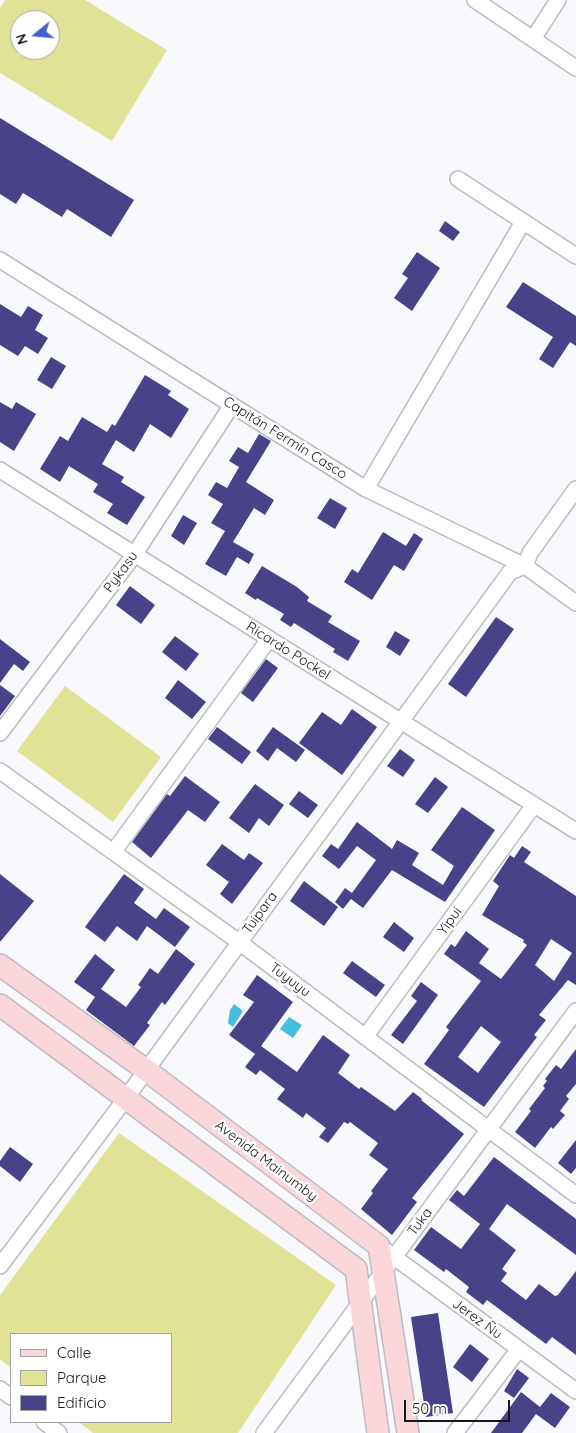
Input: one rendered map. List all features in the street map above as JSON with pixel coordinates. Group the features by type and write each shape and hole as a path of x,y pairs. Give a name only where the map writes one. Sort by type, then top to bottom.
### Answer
{"street":[{"path":"475,0 576,68"},
{"path":"533,38 558,0"},
{"path":"458,179 576,256"},
{"path":"366,489 523,222"},
{"name":"Capitán Fermín Casco","path":"0,260 366,489 524,566 576,603"},
{"name":"Pykasu","path":"0,733 134,555 232,405"},
{"name":"Ricardo Pockel","path":"1,472 576,831"},
{"path":"524,566 530,554 576,489"},
{"name":"Tuipara","path":"0,1266 126,1098 510,572 524,566"},
{"path":"114,851 269,639"},
{"name":"Tuyuyu","path":"0,771 239,942 576,1195"},
{"name":"Yipui","path":"365,1037 534,805"},
{"name":"Avenida Mainumby","path":"0,965 146,1070 385,1258"},
{"path":"0,1005 356,1269 378,1433"},
{"name":"Tuka","path":"264,1433 360,1301 385,1258 489,1130 576,1011"},
{"path":"385,1258 408,1433"},
{"name":"Jerez Ñu","path":"385,1258 519,1349 576,1391"},
{"path":"455,1433 519,1349"},
{"path":"45,1423 59,1433"}],"green space":[{"path":"5,0 85,0 167,50 112,141 0,73 0,8"},
{"path":"65,686 161,757 113,822 17,751"},
{"path":"119,1133 336,1285 238,1433 93,1433 80,1423 172,1423 172,1333 10,1333 10,1367 0,1359 0,1295"}],"water":[{"path":"234,1004 243,1011 233,1027 228,1023 230,1010"},
{"path":"289,1017 302,1025 293,1038 280,1029"}],"building":[{"path":"0,118 134,200 111,237 67,209 62,217 23,193 16,204 0,194"},
{"path":"445,221 460,232 453,241 439,231"},
{"path":"417,252 440,268 412,311 394,298 408,278 402,274"},
{"path":"523,282 576,316 576,346 570,342 553,368 539,359 553,337 506,307"},
{"path":"0,304 21,317 28,306 43,315 35,330 48,338 38,354 25,346 18,356 0,345"},
{"path":"51,357 66,366 52,389 37,380"},
{"path":"145,375 171,391 168,395 189,409 171,438 150,424 134,452 116,440 102,464 124,477 121,482 145,497 127,525 107,513 113,504 93,492 98,484 69,466 60,482 40,469 60,436 68,441 82,417 107,432 112,424 115,426"},
{"path":"0,402 12,409 16,402 36,414 14,451 0,442"},
{"path":"259,434 271,441 246,482 274,500 265,515 254,508 233,542 254,554 249,564 237,557 226,576 205,564 225,531 211,523 223,504 208,495 216,482 227,488 239,467 229,461 238,447 248,453"},
{"path":"330,498 347,508 335,529 317,518"},
{"path":"183,515 197,523 184,545 171,536"},
{"path":"383,532 406,546 414,533 423,539 404,571 394,565 372,600 344,582 352,569 358,573"},
{"path":"262,566 297,587 309,597 307,601 332,616 328,622 360,641 348,661 333,652 335,649 294,623 291,627 280,620 284,614 245,593"},
{"path":"130,586 155,605 141,624 116,605"},
{"path":"496,617 514,629 466,697 448,684"},
{"path":"395,631 410,640 400,656 386,647"},
{"path":"175,636 199,654 186,671 162,652"},
{"path":"0,639 30,662 23,671 14,664 0,683"},
{"path":"266,659 278,668 253,702 241,693"},
{"path":"178,680 206,702 192,719 165,698"},
{"path":"0,685 15,696 0,716"},
{"path":"352,709 377,727 342,775 299,743 322,712 341,725"},
{"path":"217,727 251,752 242,764 208,739"},
{"path":"273,727 305,750 296,762 277,748 268,761 256,751"},
{"path":"400,749 415,760 403,777 387,766"},
{"path":"185,776 220,802 205,822 188,810 151,858 132,842 167,794 170,796"},
{"path":"435,777 448,787 428,813 415,804"},
{"path":"255,784 284,805 269,826 259,818 249,833 229,818"},
{"path":"299,791 318,805 308,818 289,804"},
{"path":"462,807 495,830 445,902 392,870 363,908 351,899 343,909 335,902 345,888 352,893 376,860 357,846 339,869 322,856 331,844 338,849 357,822 392,849 397,840 419,853 412,865 443,885 454,866 431,850"},
{"path":"222,844 244,860 249,853 263,863 232,904 220,894 229,882 206,865"},
{"path":"522,846 531,852 524,862 576,896 576,985 568,980 539,1015 546,1020 534,1035 537,1037 484,1107 424,1064 449,1030 446,1027 481,981 444,954 451,944 455,947 466,931 489,949 479,963 501,979 527,945 523,942 524,940 482,915 499,886 493,881 510,855 514,858","holes":["551,939 572,953 554,981 535,965","481,1026 501,1042 478,1073 458,1057"]},
{"path":"0,874 34,901 0,942"},
{"path":"124,874 144,889 134,903 156,919 164,908 190,927 175,947 147,926 137,941 117,926 105,942 85,927"},
{"path":"304,881 338,907 324,926 290,901"},
{"path":"394,922 414,938 404,952 383,937"},
{"path":"176,949 195,964 165,1005 162,1002 147,1023 150,1025 134,1046 86,1010 95,997 74,982 95,954 115,970 101,989 126,1007 141,987 138,985 150,968 158,974"},
{"path":"352,961 385,985 376,997 343,973"},
{"path":"257,975 293,1002 261,1046 297,1072 323,1035 350,1055 338,1073 359,1089 361,1087 395,1111 413,1092 464,1134 412,1198 417,1202 392,1235 361,1209 373,1193 371,1191 388,1169 369,1155 378,1143 350,1122 348,1124 344,1122 328,1143 319,1137 326,1128 306,1113 303,1118 277,1099 285,1089 260,1070 256,1075 245,1067 255,1054 229,1035 254,1002 243,995"},
{"path":"421,982 438,995 403,1044 391,1035 417,1001 411,996"},
{"path":"576,1049 576,1084 566,1096 569,1099 560,1111 565,1115 553,1129 551,1127 535,1148 515,1132 545,1088 543,1086 547,1081 545,1079 556,1065 561,1069"},
{"path":"576,1140 576,1168 571,1174 558,1163"},
{"path":"10,1147 33,1164 20,1182 0,1166 0,1161"},
{"path":"494,1157 576,1219 576,1255 507,1204 489,1229 516,1250 502,1269 507,1273 501,1281 526,1300 539,1284 555,1296 558,1295 576,1271 576,1355 552,1337 546,1344 487,1300 483,1305 466,1292 469,1287 446,1269 444,1272 414,1250 431,1227 461,1249 480,1224 449,1200 457,1190 464,1196"},
{"path":"438,1313 453,1413 426,1417 411,1317"},
{"path":"470,1344 489,1359 472,1382 453,1367"},
{"path":"517,1369 529,1378 514,1398 504,1391"},
{"path":"521,1392 540,1407 551,1393 570,1407 555,1428 536,1414 522,1433 491,1433"}]}
